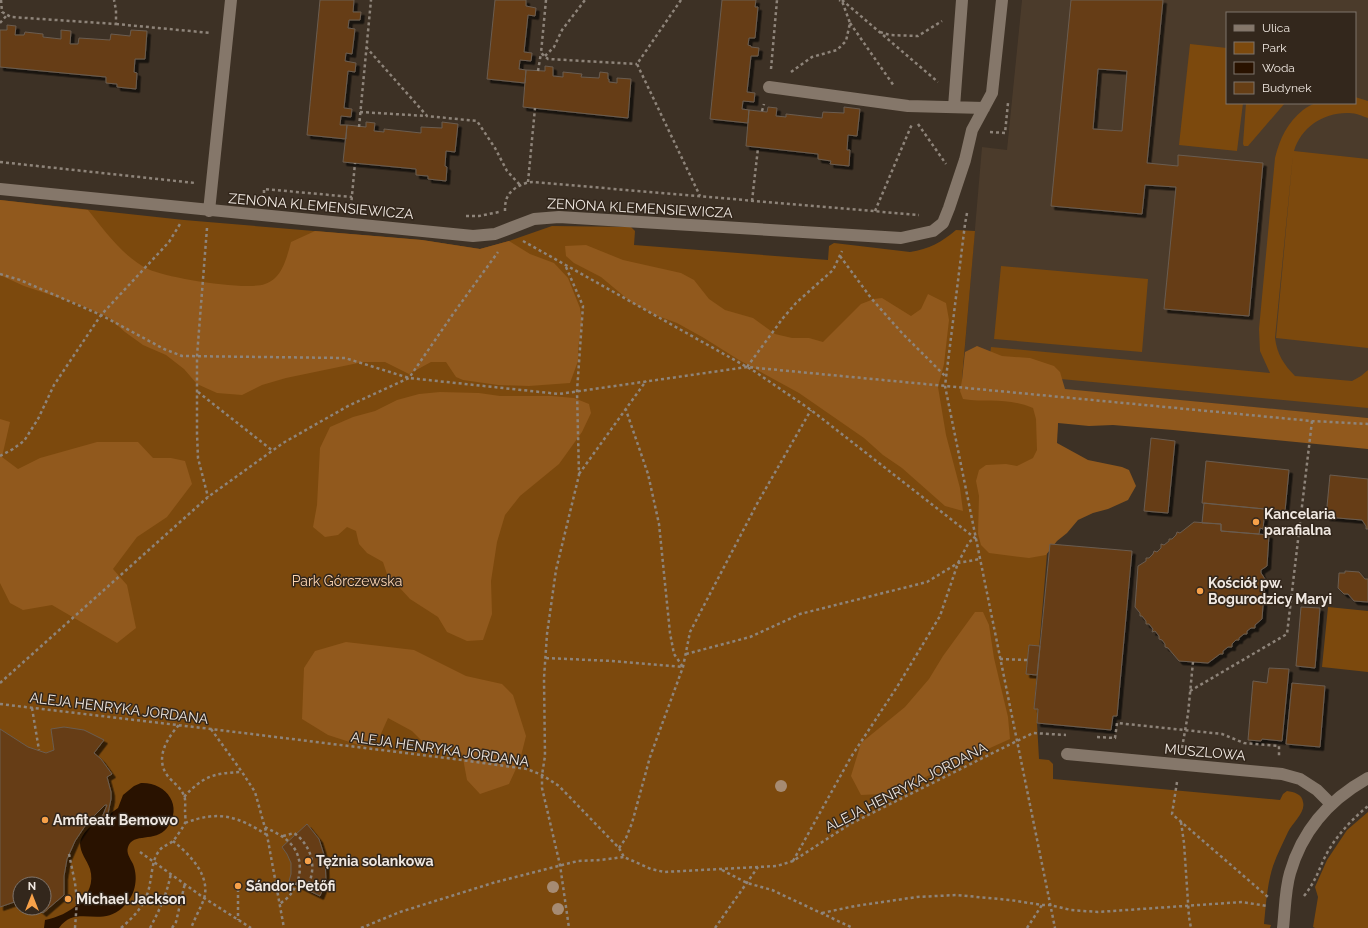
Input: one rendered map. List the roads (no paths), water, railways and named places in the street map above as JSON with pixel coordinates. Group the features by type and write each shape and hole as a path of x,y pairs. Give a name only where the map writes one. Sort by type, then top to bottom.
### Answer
{"street":[{"path":"209,211 231,0"},
{"name":"ZENONA KLEMENSIEWICZA","path":"0,189 209,211 473,236 495,234 534,218 559,217 901,238 933,230 943,223 950,208 965,160 972,130 992,93 1002,0"},
{"path":"954,107 962,3"},
{"path":"769,87 908,106 984,108"},
{"name":"MUSZLOWA","path":"1066,754 1288,775 1300,779 1317,790 1331,804"},
{"path":"1283,928 1290,874 1297,854 1314,821 1331,804 1368,778"}],"water":[{"path":"141,783 150,784 165,791 173,804 174,812 172,820 162,833 151,837 139,838 131,842 128,847 128,853 136,876 135,888 130,899 114,914 97,917 81,916 66,921 59,928 44,928 45,920 54,918 71,909 79,903 90,888 90,869 80,847 81,840 85,833 99,820 107,823 111,813 118,808 123,795 134,786"}],"place":[{"name":"Kancelaria parafialna","path":"1256,522"},
{"name":"Kościół pw. Bogurodzicy Maryi","path":"1200,591"},
{"name":"Amfiteatr Bemowo","path":"45,820"},
{"name":"Tężnia solankowa","path":"308,861"},
{"name":"Sándor Petőfi","path":"238,886"},
{"name":"Michael Jackson","path":"68,899"}],"park label":[{"name":"Park Górczewska","path":"347,581"}]}
